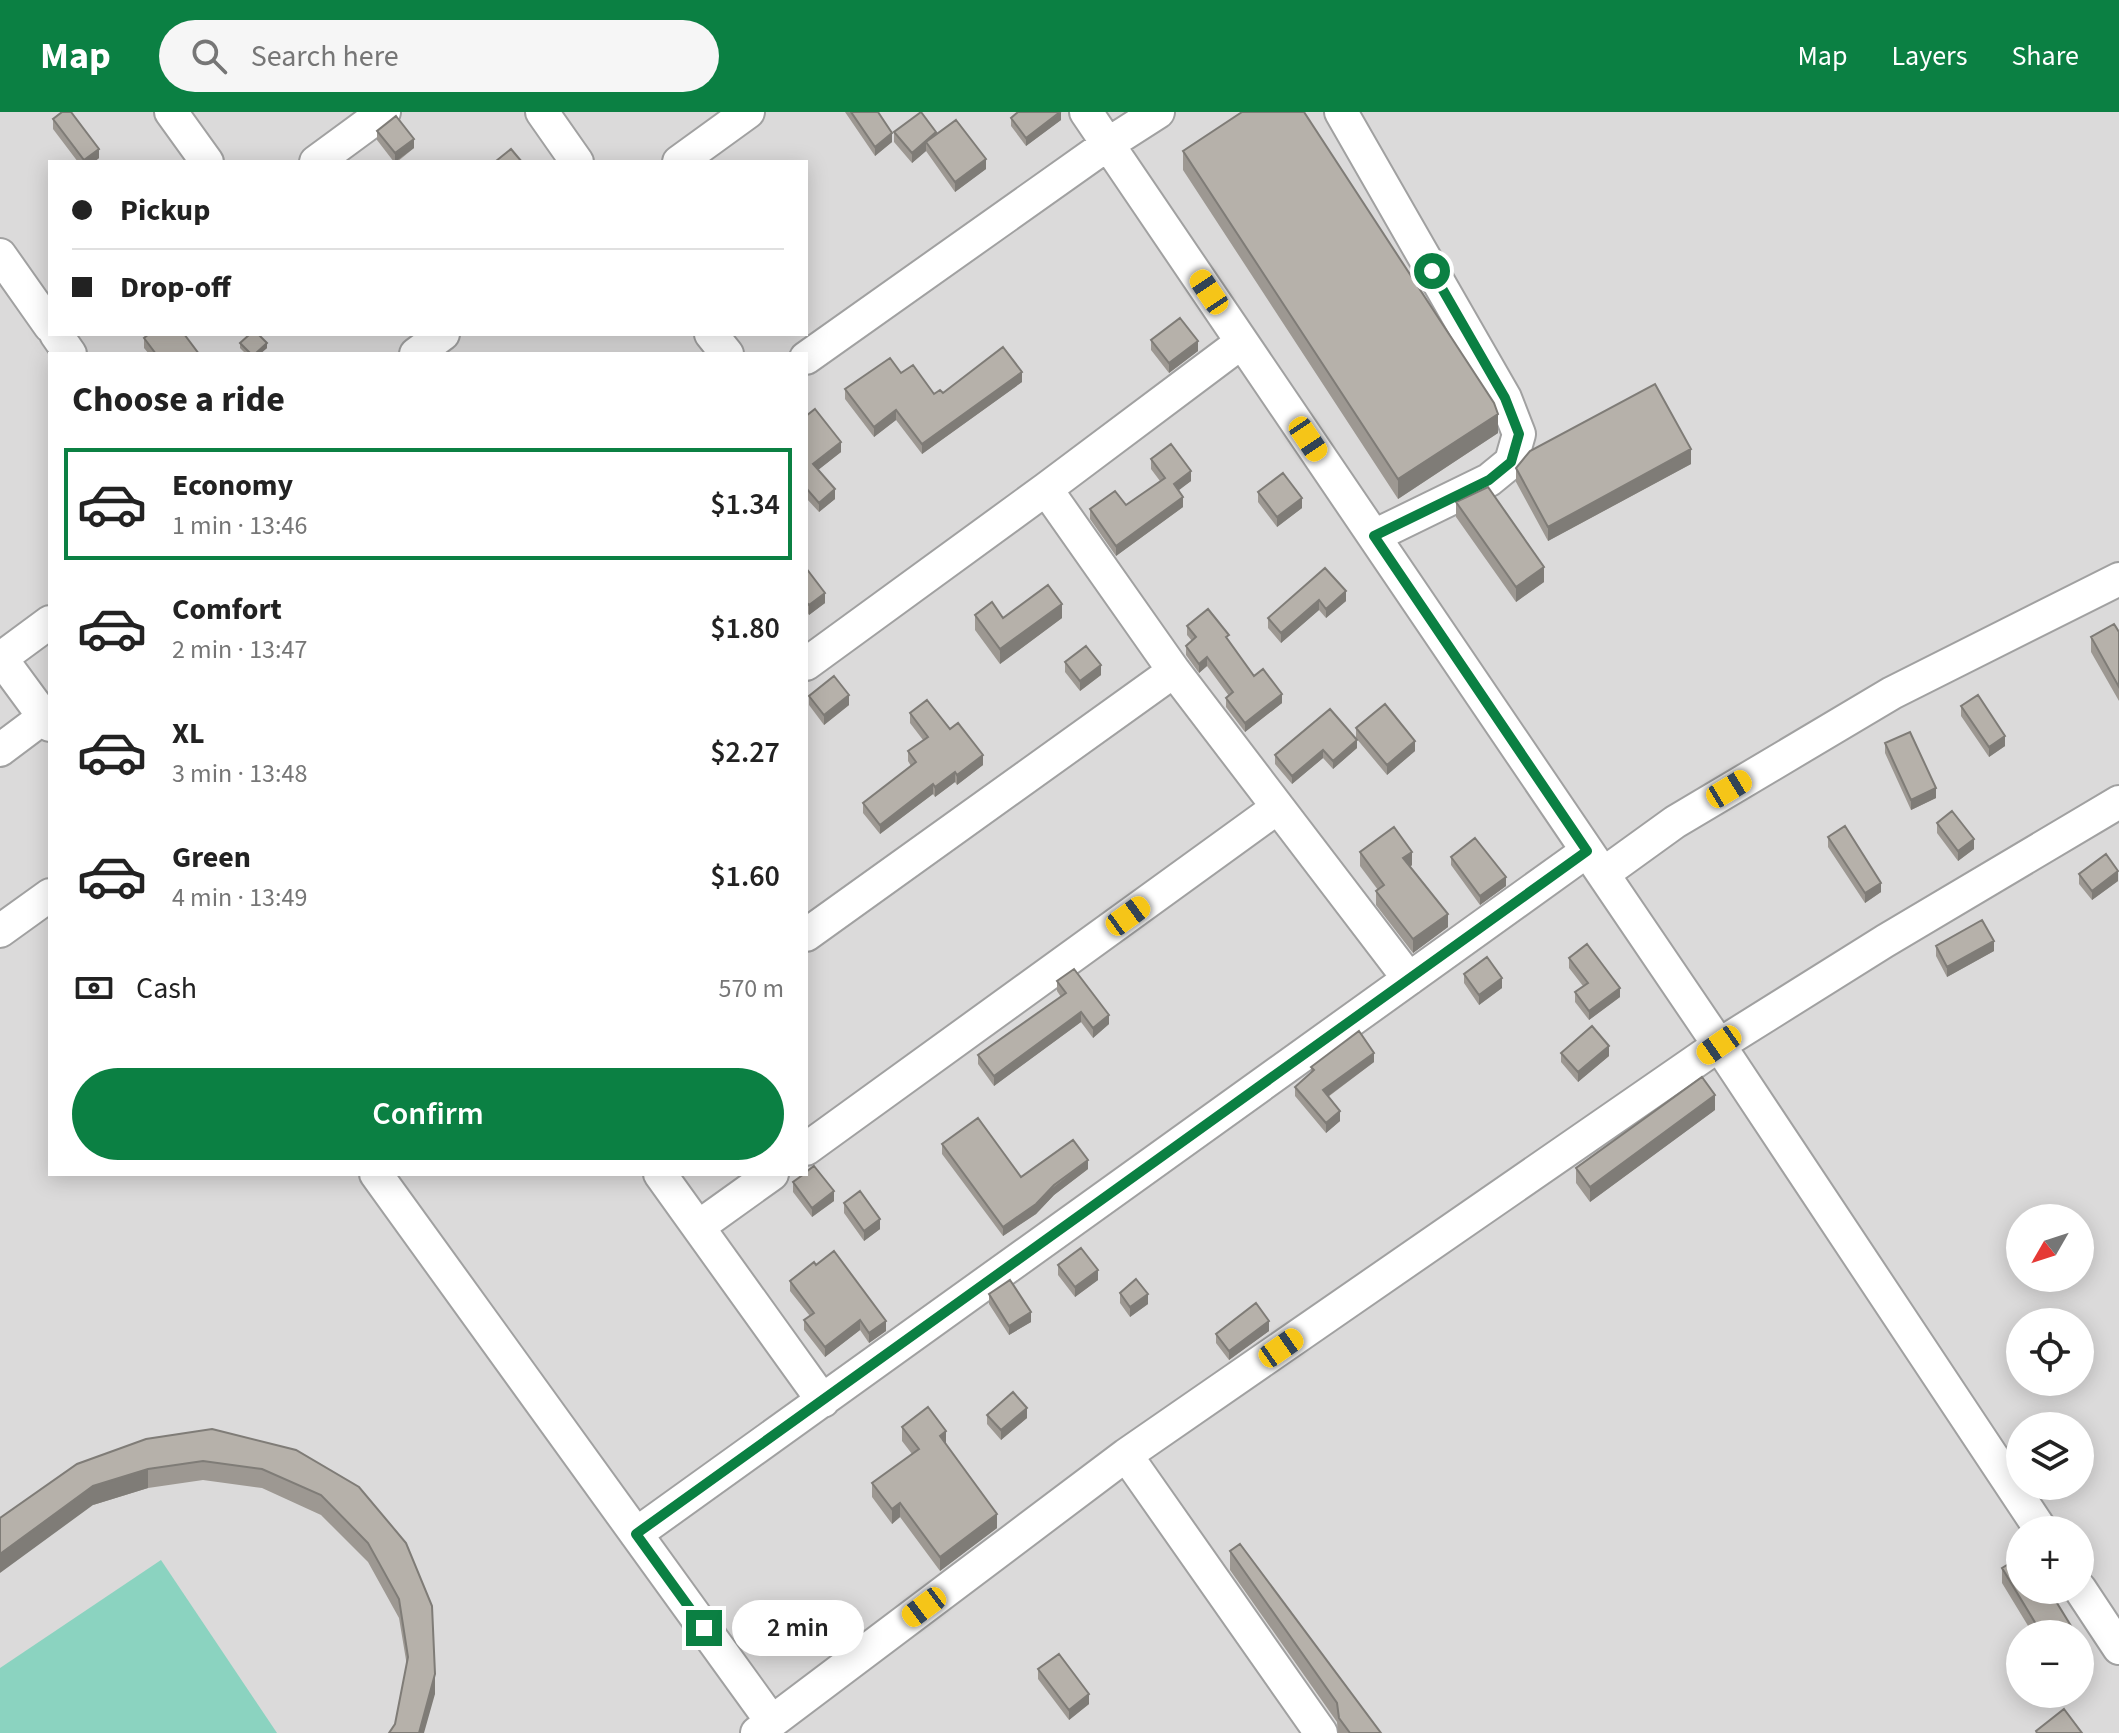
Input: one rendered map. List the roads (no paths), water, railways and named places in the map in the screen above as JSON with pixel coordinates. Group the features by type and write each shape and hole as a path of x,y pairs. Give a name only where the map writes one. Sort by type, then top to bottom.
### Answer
{"street":[{"path":"171,112 206,160"},
{"path":"319,160 384,112"},
{"path":"542,112 576,160"},
{"path":"682,160 748,112"},
{"path":"1086,112 1719,1045 2032,1516"},
{"path":"808,357 1108,144 1158,112"},
{"path":"1341,112 1505,398 1519,434 1511,462 1489,480 1374,536"},
{"path":"0,255 48,318"},
{"path":"419,352 440,336"},
{"path":"713,336 725,352"},
{"path":"808,663 1242,342"},
{"path":"1046,489 1174,671 1409,979"},
{"path":"636,1534 1409,979 1595,862 1675,822 1892,693 2119,579"},
{"path":"0,750 47,721 0,658 48,623"},
{"path":"808,934 1174,671"},
{"path":"377,1176 636,1534 764,1728 1126,1455 1719,1045 1885,941 2119,802"},
{"path":"808,1148 1277,808"},
{"path":"0,931 48,896"},
{"path":"661,1176 823,1401"},
{"path":"698,1227 769,1176"},
{"path":"1126,1455 1321,1733"},
{"path":"2090,1604 2119,1648"}]}
